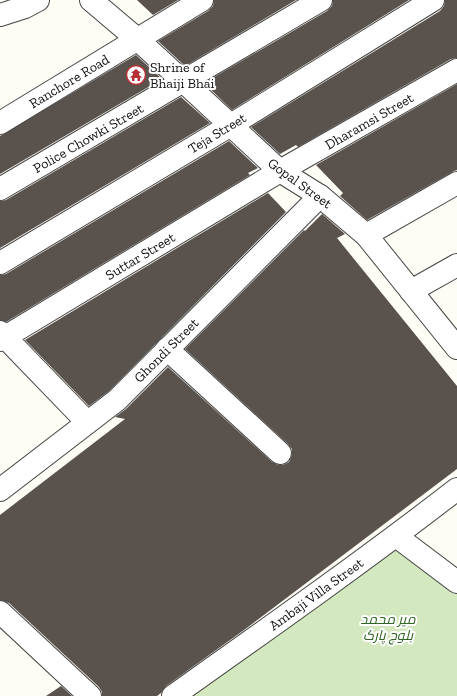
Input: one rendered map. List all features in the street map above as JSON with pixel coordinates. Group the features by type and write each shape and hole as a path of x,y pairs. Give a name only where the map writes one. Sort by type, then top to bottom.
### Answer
{"street":[{"name":"Gopal Street","path":"91,0 137,39 280,171 320,196 366,235 455,343"},
{"name":"Ranchore Road","path":"0,123 202,0"},
{"name":"Police Chowki Street","path":"0,189 321,0"},
{"name":"Teja Street","path":"0,263 231,125 433,0"},
{"path":"0,15 27,2"},
{"name":"Dharamsi Street","path":"280,171 457,70"},
{"name":"Suttar Street","path":"1,337 280,171"},
{"path":"366,235 457,183"},
{"name":"Ghondi Street","path":"0,490 117,400 320,196"},
{"path":"411,291 457,265"},
{"path":"1,337 87,422"},
{"path":"167,349 280,453"},
{"name":"Ambaji Villa Street","path":"173,696 310,599 457,489"},
{"path":"396,536 457,582"},
{"path":"0,612 90,696"}],"green space":[{"name":"میر محمد بلوچ پارک","path":"396,536 457,582 457,696 174,696"}],"building":[{"path":"137,0 178,0 153,15"},
{"path":"214,0 296,0 185,66 158,41 208,11 213,6"},
{"path":"333,0 409,0 232,110 204,83 327,11 332,6"},
{"path":"445,0 457,0 457,58 451,59 298,147 296,145 280,154 251,127 440,11 444,6"},
{"path":"136,55 162,79 0,174 0,136"},
{"path":"457,84 457,170 367,220 340,196 343,193 316,165"},
{"path":"181,97 210,123 0,248 0,201 6,200"},
{"path":"229,141 258,168 248,173 250,175 6,322 0,320 0,275 6,274"},
{"path":"268,193 286,212 109,391 89,406 25,340"},
{"path":"322,214 345,234 337,238 457,386 457,469 244,630 166,686 157,696 102,696 102,692 99,687 9,603 0,600 0,515 125,419 115,417 126,409 168,367 272,462 278,465 283,465 289,462 292,455 292,449 288,444 185,349 304,230 305,231"},
{"path":"61,686 72,696 46,696"}],"place":[{"name":"Shrine of Bhaiji Bhai","path":"136,75"}]}
